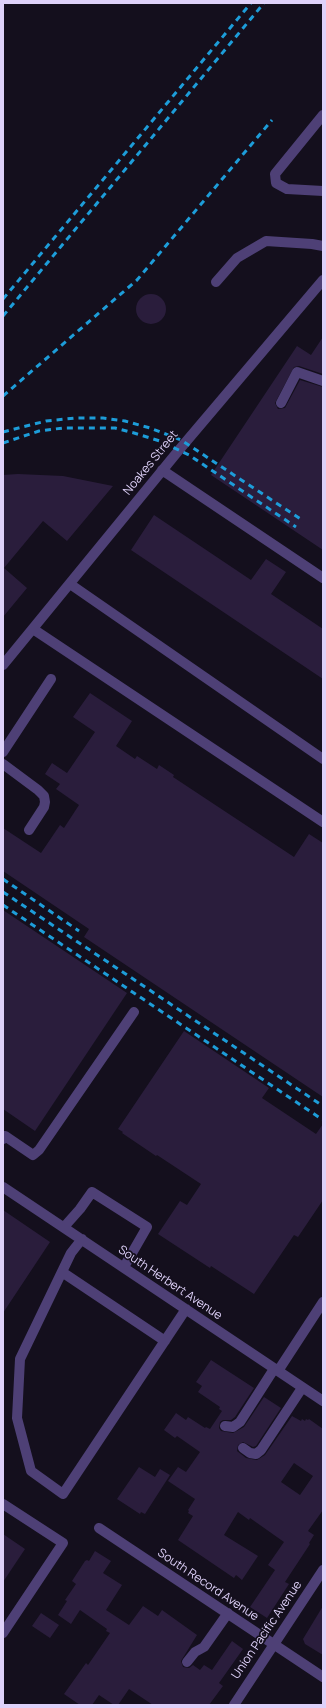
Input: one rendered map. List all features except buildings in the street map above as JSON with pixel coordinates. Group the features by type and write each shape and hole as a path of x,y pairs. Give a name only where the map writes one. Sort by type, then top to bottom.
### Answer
{"street":[{"path":"323,115 275,174 276,183 287,189 323,191"},
{"path":"216,282 237,258 266,241 323,246"},
{"name":"Noakes Street","path":"3,666 162,470 323,280"},
{"path":"281,403 297,372 323,381"},
{"path":"162,470 323,578"},
{"path":"70,584 323,759"},
{"path":"33,629 323,822"},
{"path":"3,752 51,679"},
{"path":"3,764 44,796 46,802 44,807 29,830"},
{"path":"4,1137 33,1155 39,1150 134,1012"},
{"name":"South Herbert Avenue","path":"3,1187 323,1401"},
{"path":"64,1227 80,1209 92,1192 147,1227 124,1267"},
{"path":"82,1239 70,1254 20,1358 17,1418 31,1471 63,1494 186,1309"},
{"path":"62,1272 165,1341"},
{"path":"225,1426 234,1427 240,1422 323,1302"},
{"path":"243,1448 250,1453 256,1454 261,1450 302,1388"},
{"path":"3,1504 63,1543 3,1633"},
{"name":"South Record Avenue","path":"99,1528 323,1677"},
{"name":"Union Pacific Avenue","path":"234,1705 323,1570"},
{"path":"187,1662 195,1652 204,1647 228,1613"}],"railway":[{"path":"3,299 251,3"},
{"path":"3,316 264,3"},
{"path":"3,396 137,280 272,120"},
{"path":"3,432 46,421 75,418 103,418 125,421 150,428 181,440 302,520"},
{"path":"3,443 39,431 63,428 115,428 134,433 160,441 189,455 296,527"},
{"path":"3,879 79,931"},
{"path":"3,892 323,1106"},
{"path":"3,905 323,1120"}]}
